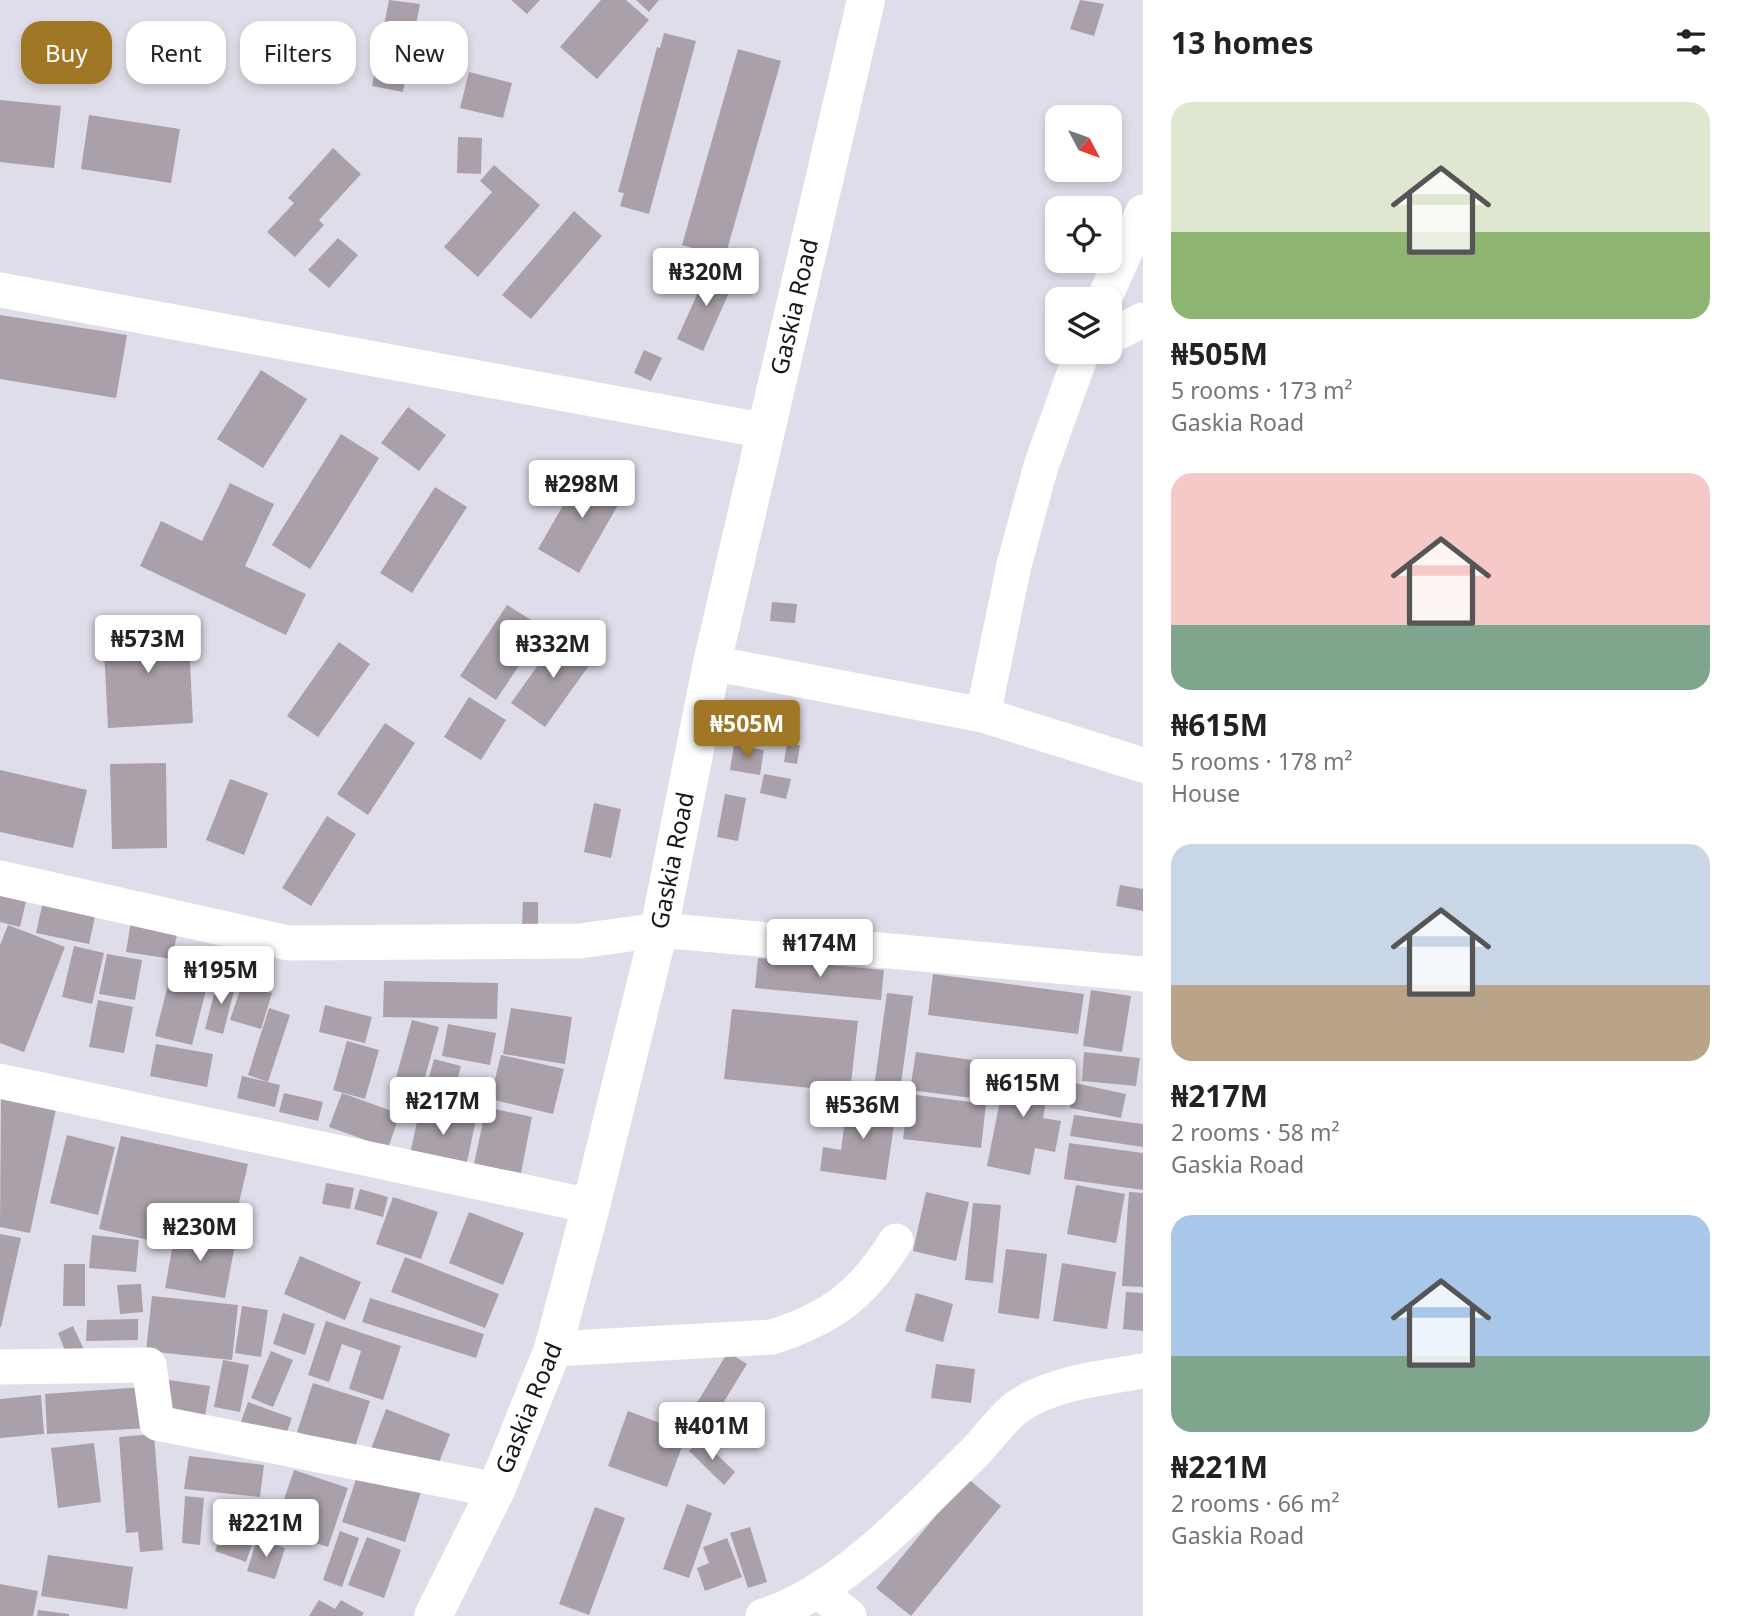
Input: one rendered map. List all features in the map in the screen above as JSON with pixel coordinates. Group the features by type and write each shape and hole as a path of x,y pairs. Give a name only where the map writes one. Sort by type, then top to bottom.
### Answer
{"main road":[{"name":"Gaskia Road","path":"433,1616 496,1490 553,1349 592,1206 659,930 712,663 866,0"}],"street":[{"path":"1109,287 1143,212"},
{"path":"0,290 766,431"},
{"path":"1122,330 1143,320"},
{"path":"983,715 1014,565 1041,466 1078,364"},
{"path":"712,663 983,715 1143,765"},
{"path":"0,878 288,943 580,941 659,930 1143,974"},
{"path":"0,1081 592,1206"},
{"path":"553,1349 772,1337 807,1326 837,1307 875,1276 896,1241"},
{"path":"0,1367 149,1365 157,1423 496,1490"},
{"path":"763,1616 818,1591 851,1568 977,1450 1017,1407 1067,1384 1143,1371"},
{"path":"818,1591 849,1616"}],"building":[{"path":"389,0 420,4 417,21 385,21"},
{"path":"511,0 540,0 527,14"},
{"path":"601,0 626,0 649,20 597,79 560,47"},
{"path":"636,0 659,0 649,12"},
{"path":"1080,0 1104,4 1094,36 1070,29"},
{"path":"664,33 696,41 649,214 620,206 624,193 618,192 657,47 660,48"},
{"path":"738,49 781,61 725,257 682,245"},
{"path":"469,72 512,83 503,118 460,108"},
{"path":"372,84 405,84 403,92"},
{"path":"0,100 61,106 54,168 0,162"},
{"path":"89,115 180,129 171,183 81,169"},
{"path":"458,137 482,138 481,174 457,173"},
{"path":"333,148 361,174 319,220 324,225 295,257 267,232 294,203 288,198"},
{"path":"494,165 540,205 478,277 444,247 492,192 480,181"},
{"path":"574,211 602,236 531,319 502,295"},
{"path":"338,238 358,255 329,288 308,270"},
{"path":"710,266 736,277 703,351 677,339"},
{"path":"0,315 127,335 116,398 0,379"},
{"path":"644,350 662,358 651,381 634,373"},
{"path":"261,370 307,399 263,468 217,439"},
{"path":"408,407 446,435 419,471 381,443"},
{"path":"341,434 379,458 310,569 272,545"},
{"path":"585,467 626,491 579,573 538,549"},
{"path":"230,483 274,504 245,566 306,594 286,635 140,566 161,521 202,541"},
{"path":"435,487 467,507 412,593 380,573"},
{"path":"772,602 797,604 795,623 770,621"},
{"path":"507,605 544,628 496,700 460,676"},
{"path":"188,622 193,723 108,728 103,628"},
{"path":"561,633 595,657 545,727 511,703"},
{"path":"339,642 370,664 318,737 287,716"},
{"path":"469,697 506,720 481,760 444,737"},
{"path":"385,723 415,743 368,815 337,794"},
{"path":"787,743 800,745 797,764 784,762"},
{"path":"734,745 764,750 760,775 730,770"},
{"path":"166,763 167,848 112,849 110,764"},
{"path":"0,770 87,790 73,848 0,832"},
{"path":"764,774 791,779 786,799 760,793"},
{"path":"230,779 268,793 244,855 206,840"},
{"path":"725,794 746,798 738,841 717,837"},
{"path":"594,803 621,809 611,858 584,852"},
{"path":"327,816 356,834 311,906 282,888"},
{"path":"1120,885 1143,889 1143,911 1116,906"},
{"path":"0,890 27,897 20,927 0,922"},
{"path":"43,901 96,912 89,944 36,933"},
{"path":"523,902 538,902 538,926 522,926"},
{"path":"131,921 178,929 172,959 126,952"},
{"path":"8,925 65,947 24,1052 0,1043 0,945"},
{"path":"74,946 104,953 92,1004 62,997"},
{"path":"107,954 142,960 135,1000 99,994"},
{"path":"758,958 884,970 881,1000 755,988"},
{"path":"173,965 210,974 192,1045 155,1036"},
{"path":"933,974 1084,994 1078,1034 928,1015"},
{"path":"218,979 236,983 223,1034 205,1029"},
{"path":"384,981 498,983 497,1019 383,1017"},
{"path":"242,984 272,993 261,1029 230,1020"},
{"path":"1091,990 1131,996 1122,1052 1083,1046"},
{"path":"887,993 913,996 899,1098 873,1095"},
{"path":"98,1000 133,1007 124,1053 89,1047"},
{"path":"325,1005 372,1017 365,1043 319,1032"},
{"path":"269,1008 290,1015 268,1082 248,1075"},
{"path":"511,1008 572,1017 565,1064 503,1054"},
{"path":"732,1009 858,1021 850,1092 724,1079"},
{"path":"412,1020 439,1027 417,1106 390,1099"},
{"path":"448,1024 496,1033 490,1065 442,1056"},
{"path":"347,1041 379,1050 365,1099 333,1090"},
{"path":"156,1044 213,1054 207,1087 150,1076"},
{"path":"916,1052 993,1063 988,1100 910,1090"},
{"path":"1084,1052 1140,1058 1136,1086 1082,1081"},
{"path":"501,1055 564,1069 553,1114 490,1099"},
{"path":"434,1059 461,1066 452,1100 425,1092"},
{"path":"1008,1060 1052,1069 1043,1118 1061,1121 1055,1152 1035,1148 1030,1175 987,1166"},
{"path":"242,1076 280,1085 275,1107 237,1098"},
{"path":"1075,1083 1126,1094 1121,1118 1070,1108"},
{"path":"1,1093 57,1104 30,1233 0,1227"},
{"path":"284,1093 323,1102 318,1121 279,1112"},
{"path":"342,1093 400,1114 388,1148 329,1127"},
{"path":"909,1094 986,1104 981,1148 903,1139"},
{"path":"848,1097 897,1104 886,1180 820,1171 823,1147 841,1150"},
{"path":"421,1103 477,1115 465,1171 409,1159"},
{"path":"486,1107 532,1117 521,1173 474,1164"},
{"path":"1074,1115 1143,1124 1143,1147 1070,1136"},
{"path":"67,1135 115,1147 98,1215 50,1203"},
{"path":"121,1136 248,1164 232,1233 176,1221 171,1245 99,1229"},
{"path":"1069,1143 1143,1153 1143,1190 1064,1179"},
{"path":"326,1183 354,1188 350,1209 322,1204"},
{"path":"1076,1185 1125,1194 1116,1243 1067,1234"},
{"path":"360,1189 388,1197 383,1217 354,1209"},
{"path":"926,1192 969,1202 956,1261 913,1251"},
{"path":"1129,1192 1143,1193 1143,1287 1122,1286"},
{"path":"393,1197 438,1212 421,1259 376,1244"},
{"path":"973,1203 1001,1205 993,1283 965,1280"},
{"path":"469,1212 524,1233 503,1285 449,1263"},
{"path":"176,1228 236,1239 225,1298 165,1288"},
{"path":"0,1234 21,1238 1,1327 0,1327"},
{"path":"92,1235 139,1240 136,1272 89,1268"},
{"path":"1006,1249 1047,1254 1039,1319 998,1313"},
{"path":"300,1256 361,1282 345,1320 284,1294"},
{"path":"405,1257 499,1294 485,1328 391,1292"},
{"path":"1062,1263 1116,1272 1107,1329 1053,1321"},
{"path":"64,1264 85,1264 85,1306 63,1306"},
{"path":"141,1284 143,1312 120,1314 117,1285"},
{"path":"1126,1292 1143,1293 1143,1331 1123,1329"},
{"path":"916,1293 953,1304 943,1342 905,1331"},
{"path":"152,1296 238,1305 232,1360 146,1351"},
{"path":"370,1298 484,1334 476,1358 362,1322"},
{"path":"242,1306 268,1310 261,1357 235,1353"},
{"path":"283,1313 315,1324 305,1355 273,1344"},
{"path":"138,1319 138,1340 86,1341 87,1320"},
{"path":"326,1321 401,1346 383,1400 349,1389 361,1351 342,1344 329,1382 308,1375"},
{"path":"73,1326 85,1352 68,1358 58,1333"},
{"path":"271,1351 293,1360 273,1407 251,1398"},
{"path":"728,1352 747,1364 703,1436 684,1424"},
{"path":"223,1360 249,1365 240,1412 214,1407"},
{"path":"936,1364 975,1369 971,1403 931,1398"},
{"path":"169,1380 210,1386 205,1416 164,1410"},
{"path":"313,1383 370,1401 354,1450 297,1432"},
{"path":"145,1387 147,1428 47,1434 45,1394"},
{"path":"41,1395 44,1434 0,1438 0,1399"},
{"path":"248,1402 292,1418 282,1445 238,1430"},
{"path":"386,1409 450,1434 435,1473 371,1449"},
{"path":"628,1411 687,1433 667,1487 608,1466"},
{"path":"154,1434 163,1550 140,1552 138,1532 126,1533 119,1437"},
{"path":"701,1439 735,1472 724,1485 689,1451"},
{"path":"94,1443 101,1502 58,1508 51,1448"},
{"path":"189,1456 264,1465 260,1497 184,1489"},
{"path":"294,1470 348,1488 328,1547 274,1529"},
{"path":"358,1473 421,1492 405,1542 342,1522"},
{"path":"967,1478 1001,1506 911,1616 876,1588"},
{"path":"185,1496 204,1498 200,1545 182,1543"},
{"path":"687,1504 712,1513 689,1578 663,1569"},
{"path":"595,1507 625,1518 589,1615 559,1604"},
{"path":"226,1519 257,1530 246,1562 215,1551"},
{"path":"750,1527 767,1582 748,1588 730,1533"},
{"path":"340,1531 359,1538 342,1587 323,1580"},
{"path":"367,1537 401,1550 384,1598 348,1585"},
{"path":"727,1538 742,1577 705,1591 697,1568 709,1563 703,1547"},
{"path":"257,1539 285,1548 275,1579 247,1571"},
{"path":"48,1555 133,1567 127,1609 41,1596"},
{"path":"0,1584 38,1591 33,1616 0,1616"},
{"path":"319,1600 335,1609 341,1600 364,1613 362,1616 309,1616"},
{"path":"38,1610 69,1614 69,1616 37,1616"}]}
